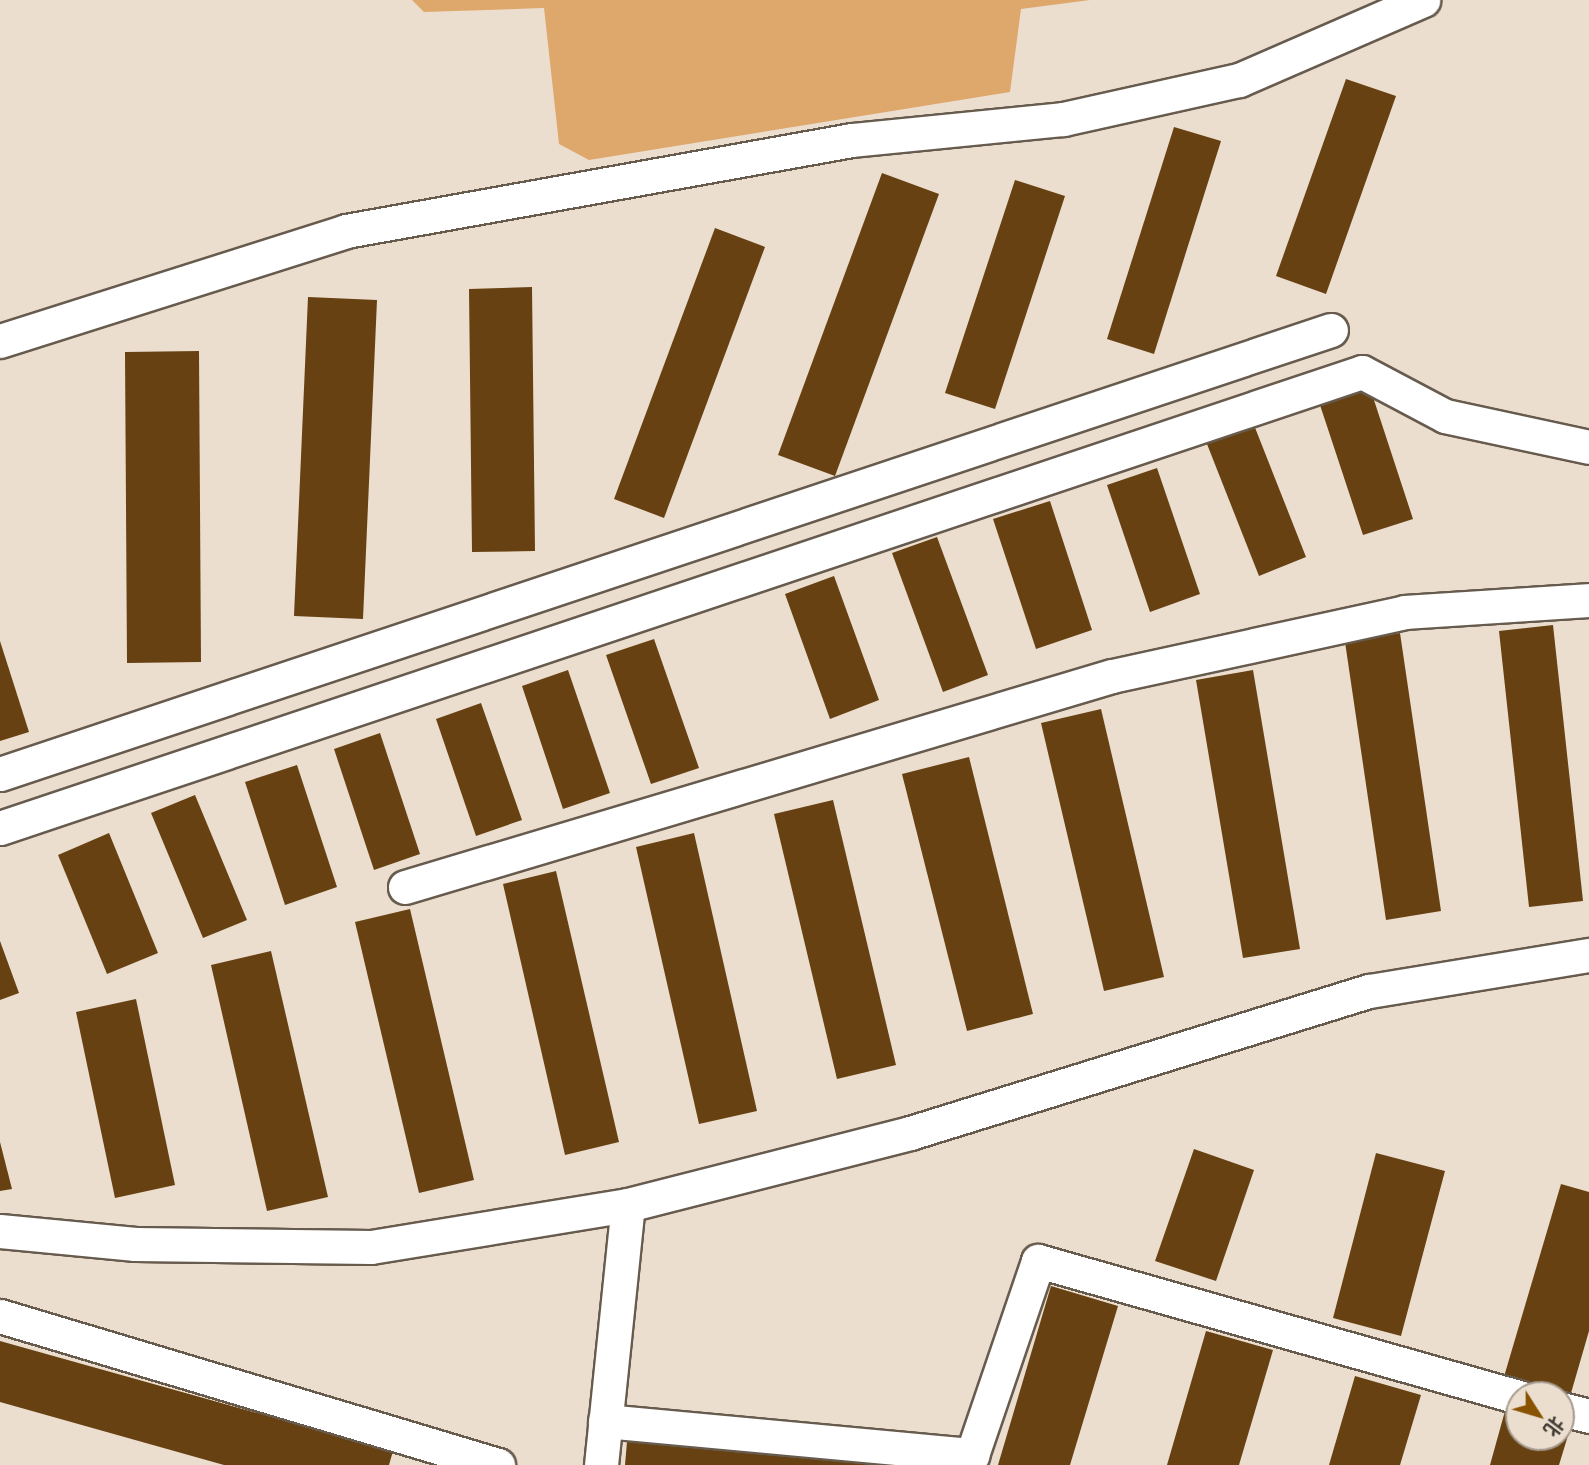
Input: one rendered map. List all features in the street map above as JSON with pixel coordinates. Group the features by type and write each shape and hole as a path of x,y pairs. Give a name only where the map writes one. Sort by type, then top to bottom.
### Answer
{"street":[{"path":"0,341 346,231 852,140 1063,120 1239,80 1423,0"},
{"path":"0,774 1331,330"},
{"path":"0,828 1362,372 1445,416 1589,447"},
{"path":"405,887 1112,676 1405,612 1589,600"},
{"path":"0,1231 135,1244 371,1247 628,1205 910,1133 1368,991 1589,955"},
{"path":"601,1465 628,1205"},
{"path":"605,1422 972,1455 1038,1261 1505,1393"},
{"path":"0,1316 451,1459 498,1465"}],"shaded area":[{"path":"412,0 1090,0 1021,9 1010,92 589,160 559,144 544,8 424,12"}],"building":[{"path":"1346,79 1396,96 1326,294 1276,276"},
{"path":"1174,127 1221,141 1154,354 1107,339"},
{"path":"882,173 939,194 835,476 778,455"},
{"path":"1015,180 1065,196 995,409 945,393"},
{"path":"715,228 765,247 664,518 614,499"},
{"path":"532,287 535,551 472,552 469,289"},
{"path":"308,297 377,300 363,619 294,616"},
{"path":"199,351 201,662 127,663 125,352"},
{"path":"1370,388 1413,519 1363,535 1320,405"},
{"path":"1252,420 1306,557 1259,576 1205,439"},
{"path":"1157,468 1200,594 1150,612 1107,485"},
{"path":"1050,501 1092,630 1036,649 993,519"},
{"path":"937,537 988,675 943,692 892,553"},
{"path":"834,576 879,700 830,719 785,594"},
{"path":"1553,625 1583,901 1529,907 1499,631"},
{"path":"1400,633 1441,911 1386,920 1345,642"},
{"path":"654,639 699,768 651,784 606,655"},
{"path":"0,641 29,732 0,741"},
{"path":"568,670 610,793 563,809 522,686"},
{"path":"1253,670 1300,949 1243,958 1196,680"},
{"path":"481,703 522,820 476,836 436,719"},
{"path":"1101,709 1164,977 1104,991 1041,723"},
{"path":"380,733 420,854 374,870 334,749"},
{"path":"969,757 1033,1014 967,1031 902,774"},
{"path":"297,765 337,887 285,905 245,782"},
{"path":"195,795 247,920 203,938 151,813"},
{"path":"833,800 896,1065 837,1079 774,814"},
{"path":"109,833 158,953 107,974 58,855"},
{"path":"694,833 757,1111 699,1124 636,847"},
{"path":"556,871 619,1142 565,1155 503,884"},
{"path":"410,909 474,1180 419,1193 355,922"},
{"path":"0,941 19,993 0,1000"},
{"path":"271,951 328,1197 267,1211 211,965"},
{"path":"136,999 175,1185 115,1198 76,1012"},
{"path":"0,1142 12,1189 0,1191"},
{"path":"1194,1149 1254,1170 1216,1281 1155,1261"},
{"path":"1376,1153 1445,1171 1401,1336 1333,1318"},
{"path":"1561,1184 1589,1192 1589,1331 1575,1381 1503,1380"},
{"path":"1051,1286 1118,1306 1070,1465 998,1465"},
{"path":"1206,1331 1273,1350 1239,1465 1167,1465"},
{"path":"0,1341 393,1451 389,1465 224,1465 0,1402"},
{"path":"1355,1376 1421,1395 1400,1465 1329,1465"},
{"path":"1505,1411 1505,1451 1563,1451 1559,1465 1490,1465"},
{"path":"628,1430 910,1465 625,1465"}]}
